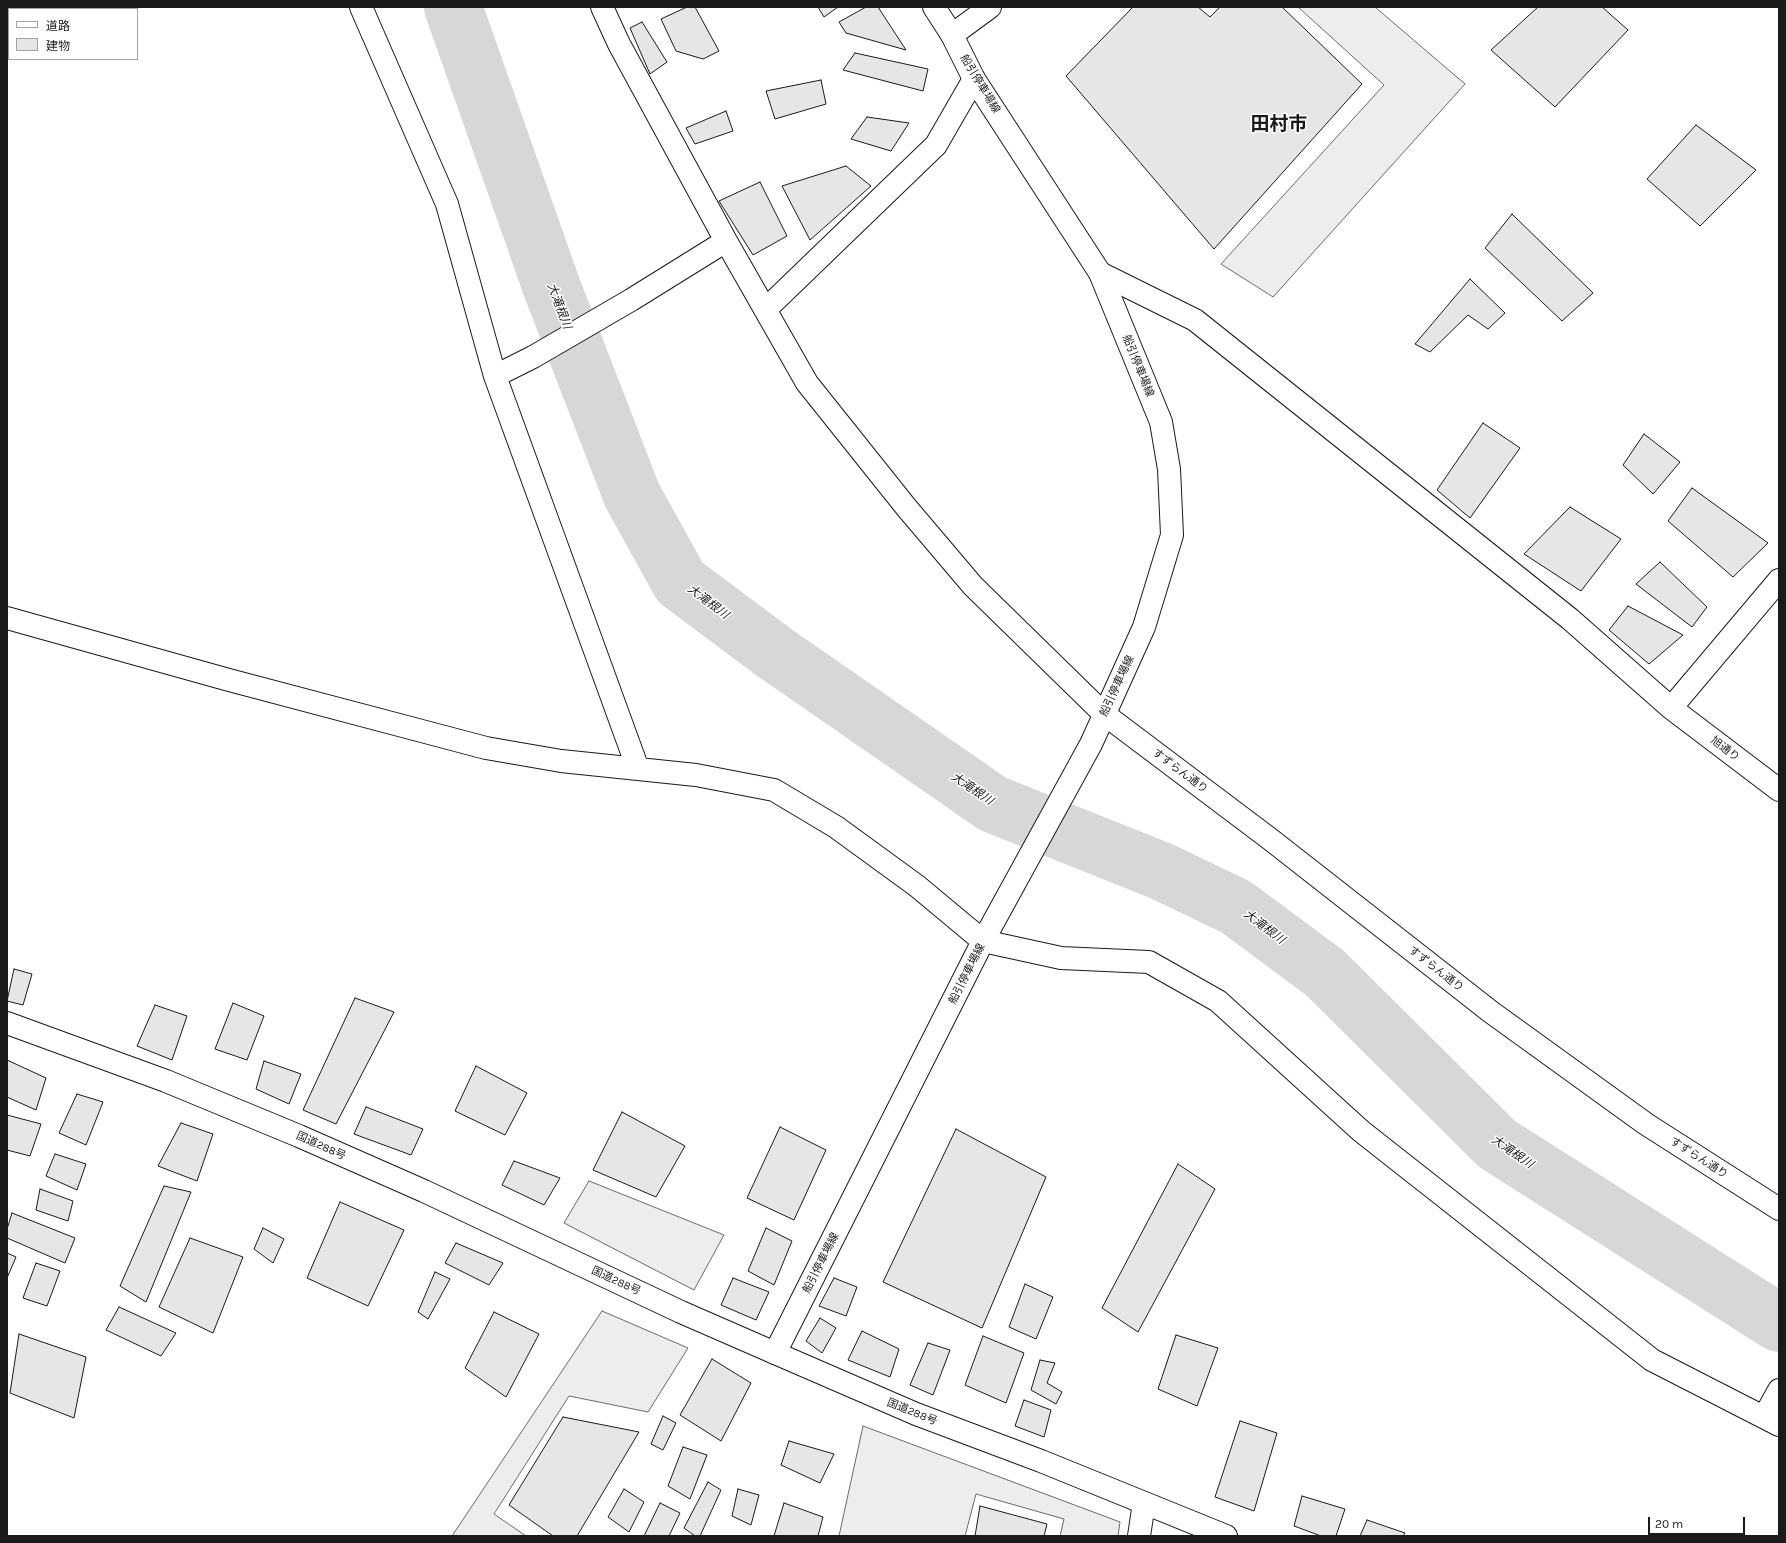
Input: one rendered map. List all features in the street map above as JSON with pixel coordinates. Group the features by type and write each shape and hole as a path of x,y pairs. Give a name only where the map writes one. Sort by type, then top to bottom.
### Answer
{"main road":[{"path":"361,7 447,204 495,376 638,769"},
{"name":"すずらん通り","path":"602,7 619,44 726,241 807,383 906,508 973,586 1104,714 1270,839 1491,1012 1646,1124 1779,1209"},
{"name":"船引停車場線","path":"775,1354 983,941 1091,744 1144,627 1172,535 1169,469 1161,422 1100,273 974,79 952,35 934,7"},
{"path":"952,35 990,7"},
{"path":"766,309 936,145 974,79"},
{"path":"495,376 533,357 631,300 726,241"},
{"name":"旭通り","path":"1100,273 1195,320 1570,619 1671,708 1779,790"},
{"path":"1671,708 1779,580"},
{"path":"7,618 229,680 486,748 561,761 696,775 774,790 836,827 917,886 983,941 1061,958 1149,962 1218,1001 1361,1131 1652,1360 1772,1421 1778,1392"},
{"name":"国道288号","path":"7,1023 166,1081 299,1136 424,1191 681,1312 775,1354 916,1414 1226,1536"},
{"path":"1139,1536 1144,1503"}],"shaded area":[{"path":"1298,7 1375,7 1465,84 1273,297 1221,264 1384,85"},
{"path":"589,1181 724,1235 694,1290 564,1223"},
{"path":"602,1311 688,1348 648,1412 569,1396 494,1514 526,1536 452,1536"},
{"path":"863,1426 1120,1522 1118,1536 1060,1536 1064,1519 976,1494 965,1536 839,1536"}],"building":[{"path":"687,7 695,7 719,51 703,59 676,51 661,19"},
{"path":"818,7 838,7 824,17"},
{"path":"866,7 878,7 906,50 846,33 839,22"},
{"path":"1133,7 1198,7 1210,17 1220,7 1282,7 1362,84 1214,249 1066,76"},
{"path":"1538,7 1602,7 1628,30 1555,107 1491,50"},
{"path":"642,22 667,62 650,74 630,28"},
{"path":"855,53 928,69 923,91 843,70"},
{"path":"821,80 826,104 775,119 766,91"},
{"path":"726,111 733,131 695,144 686,128"},
{"path":"867,117 909,123 891,151 851,139"},
{"path":"1696,125 1756,170 1700,226 1647,179"},
{"path":"846,166 871,186 810,240 782,186"},
{"path":"760,182 787,236 753,255 719,201"},
{"path":"1512,214 1593,293 1562,321 1485,248"},
{"path":"1470,279 1505,313 1488,329 1468,315 1430,352 1415,344"},
{"path":"1483,423 1520,448 1470,518 1437,490"},
{"path":"1644,434 1680,462 1653,494 1623,465"},
{"path":"1692,488 1768,543 1733,577 1668,521"},
{"path":"1570,507 1621,539 1581,591 1524,554"},
{"path":"1660,562 1707,607 1692,627 1636,584"},
{"path":"1628,606 1683,635 1649,664 1609,630"},
{"path":"14,969 32,974 23,1005 7,1001"},
{"path":"355,998 394,1012 336,1124 303,1110"},
{"path":"233,1003 264,1016 247,1060 215,1049"},
{"path":"155,1005 187,1016 172,1060 137,1046"},
{"path":"7,1060 46,1078 36,1110 7,1097"},
{"path":"264,1061 301,1074 289,1104 256,1089"},
{"path":"476,1066 527,1093 505,1135 455,1111"},
{"path":"77,1094 103,1102 86,1145 59,1133"},
{"path":"366,1107 423,1129 411,1155 354,1134"},
{"path":"622,1112 685,1146 656,1197 593,1170"},
{"path":"7,1115 41,1124 30,1156 7,1150"},
{"path":"181,1123 213,1134 197,1181 158,1166"},
{"path":"780,1127 826,1150 794,1220 747,1198"},
{"path":"956,1129 1046,1177 982,1328 883,1282"},
{"path":"55,1154 86,1164 77,1190 46,1176"},
{"path":"514,1161 560,1178 544,1205 502,1185"},
{"path":"1178,1164 1215,1189 1138,1332 1102,1308"},
{"path":"164,1186 191,1192 146,1302 120,1286"},
{"path":"40,1189 73,1201 68,1221 36,1210"},
{"path":"340,1202 404,1230 368,1306 307,1278"},
{"path":"12,1213 75,1238 65,1263 7,1238 7,1229"},
{"path":"263,1228 284,1239 273,1263 254,1249"},
{"path":"766,1228 792,1241 774,1285 748,1271"},
{"path":"190,1238 243,1257 213,1333 159,1307"},
{"path":"456,1243 503,1263 489,1285 445,1263"},
{"path":"7,1253 16,1257 7,1278"},
{"path":"36,1263 60,1271 47,1306 23,1298"},
{"path":"435,1272 450,1279 428,1319 418,1312"},
{"path":"733,1278 769,1292 756,1320 721,1305"},
{"path":"834,1278 857,1287 846,1316 819,1306"},
{"path":"1025,1284 1053,1297 1036,1339 1009,1327"},
{"path":"119,1307 176,1333 161,1356 106,1330"},
{"path":"494,1312 539,1334 506,1397 465,1368"},
{"path":"820,1318 836,1328 822,1353 806,1341"},
{"path":"862,1331 899,1349 890,1377 848,1360"},
{"path":"19,1334 86,1357 74,1418 10,1393"},
{"path":"1176,1335 1218,1348 1197,1406 1158,1389"},
{"path":"983,1336 1024,1353 1006,1403 965,1385"},
{"path":"928,1343 950,1350 933,1395 910,1385"},
{"path":"712,1359 751,1383 721,1441 680,1415"},
{"path":"1040,1360 1055,1363 1047,1383 1062,1392 1056,1404 1031,1390"},
{"path":"1024,1400 1051,1410 1044,1437 1015,1426"},
{"path":"663,1416 676,1423 663,1450 651,1444"},
{"path":"563,1417 639,1432 577,1536 553,1536 509,1505"},
{"path":"1240,1421 1277,1433 1254,1511 1215,1497"},
{"path":"789,1441 834,1454 820,1483 781,1465"},
{"path":"683,1447 707,1455 690,1499 668,1486"},
{"path":"708,1482 721,1490 700,1536 695,1536 684,1528"},
{"path":"624,1489 644,1502 629,1532 608,1517"},
{"path":"738,1489 759,1495 751,1525 732,1516"},
{"path":"1302,1496 1345,1509 1336,1536 1321,1536 1294,1526"},
{"path":"660,1503 680,1513 669,1536 644,1536"},
{"path":"784,1503 823,1517 818,1536 774,1536"},
{"path":"980,1506 1047,1524 1044,1536 975,1536"},
{"path":"1367,1520 1405,1533 1403,1536 1360,1536"}],"waterway":[{"name":"大滝根川","path":"453,7 552,288 632,495 680,582 775,653 993,804 1161,871 1236,907 1325,973 1497,1144 1779,1323"}],"district":[{"name":"田村市","path":"1279,125"}]}
